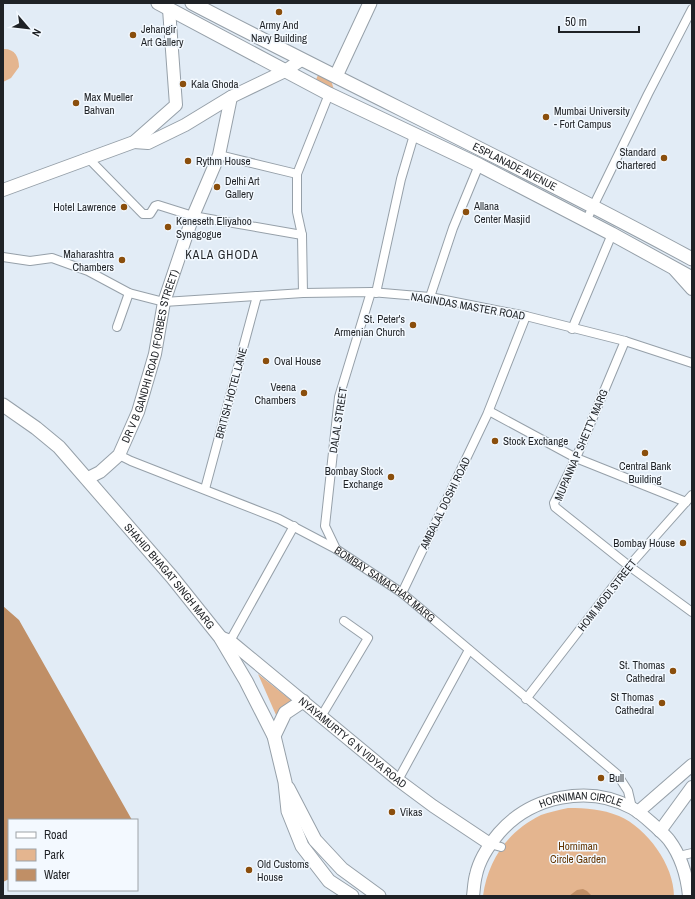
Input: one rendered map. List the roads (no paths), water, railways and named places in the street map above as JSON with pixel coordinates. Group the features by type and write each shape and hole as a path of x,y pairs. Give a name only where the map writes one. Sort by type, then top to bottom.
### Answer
{"main road":[{"name":"ESPLANADE AVENUE","path":"192,3 301,60 336,76 593,205 692,259"},
{"path":"335,97 336,76 370,3"},
{"path":"163,6 335,97 479,165 612,234 692,278"},
{"path":"308,83 315,67"},
{"path":"636,248 645,233"},
{"name":"SHAHID BHAGAT SINGH MARG","path":"3,405 36,428 59,447 88,478 225,639 274,736 285,782 288,811 302,846 329,881 352,896"},
{"path":"274,736 285,714 303,701"},
{"name":"SHAHID BHAGAT SINGH MARG","path":"285,782 315,840 342,869 379,896"}],"street":[{"path":"163,6 176,105 185,125"},
{"path":"586,221 692,9"},
{"path":"3,190 85,158 134,142 148,143 185,125 231,97 285,71 301,60"},
{"name":"DR V B GANDHI ROAD (FORBES STREET)","path":"119,455 138,412 149,379 164,302 193,216 218,155 231,97"},
{"path":"303,292 302,235 297,212 297,174 335,97"},
{"path":"134,142 176,105"},
{"name":"DALAL STREET","path":"336,549 325,526 339,397 373,292 414,135"},
{"path":"218,155 297,174"},
{"path":"85,158 92,162 143,214 150,214 155,206 158,205 193,216 302,235"},
{"path":"430,297 453,228 479,165"},
{"path":"572,329 612,234"},
{"name":"NAGINDAS MASTER ROAD","path":"3,257 30,261 52,258 88,271 129,293 164,302 303,292 373,292 430,297 526,316 572,329 624,341 692,363"},
{"path":"674,269 692,289"},
{"path":"116,327 129,293"},
{"name":"BRITISH HOTEL LANE","path":"205,489 256,296"},
{"name":"AMBALAL DOSHI ROAD","path":"402,593 489,411 526,316"},
{"name":"MUPANNA P SHETTY MARG","path":"624,341 576,458 554,503 555,507 629,566"},
{"path":"489,411 576,458 686,502"},
{"path":"88,478 100,472 119,455"},
{"name":"BOMBAY SAMACHAR MARG","path":"119,455 294,526 336,549 402,593 526,699 617,774 628,791 635,810"},
{"name":"HOMI MODI STREET","path":"526,699 629,566 692,495"},
{"path":"225,639 294,526"},
{"path":"629,566 692,612"},
{"path":"322,715 368,638 344,621"},
{"name":"NYAYAMURTY G N VIDYA ROAD","path":"225,639 322,715 398,780 433,806 495,846"},
{"path":"398,780 469,650"},
{"path":"635,810 692,765"},
{"path":"660,831 692,787"},
{"name":"HORNIMAN CIRCLE","path":"473,896 476,874 495,846 507,824 529,808 554,799 580,795 607,798 635,810 660,831 668,839 679,856 687,878 690,896"},
{"path":"302,846 315,840"},
{"path":"679,856 692,853"}],"water":[{"path":"3,606 19,620 131,819 8,819 8,880 3,882"},
{"path":"583,889 592,896 569,896 577,890"}],"place":[{"name":"Army And Navy Building","path":"279,12"},
{"name":"Jehangir Art Gallery","path":"133,35"},
{"name":"Kala Ghoda","path":"183,84"},
{"name":"Max Mueller Bahvan","path":"76,103"},
{"name":"Mumbai University - Fort Campus","path":"546,117"},
{"name":"Standard Chartered","path":"664,158"},
{"name":"Rythm House","path":"188,161"},
{"name":"Delhi Art Gallery","path":"217,187"},
{"name":"Hotel Lawrence","path":"124,207"},
{"name":"Allana Center Masjid","path":"466,212"},
{"name":"Keneseth Eliyahoo Synagogue","path":"168,227"},
{"name":"Maharashtra Chambers","path":"122,260"},
{"name":"St. Peter's Armenian Church","path":"413,325"},
{"name":"Oval House","path":"266,361"},
{"name":"Veena Chambers","path":"304,393"},
{"name":"Stock Exchange","path":"495,441"},
{"name":"Central Bank Building","path":"645,453"},
{"name":"Bombay Stock Exchange","path":"391,477"},
{"name":"Bombay House","path":"683,543"},
{"name":"St. Thomas Cathedral","path":"673,671"},
{"name":"St Thomas Cathedral","path":"662,703"},
{"name":"Bull","path":"601,778"},
{"name":"Vikas","path":"392,812"},
{"name":"Old Customs House","path":"249,870"}],"district":[{"name":"KALA GHODA","path":"222,255"}],"park label":[{"name":"Horniman Circle Garden","path":"578,852"}]}
